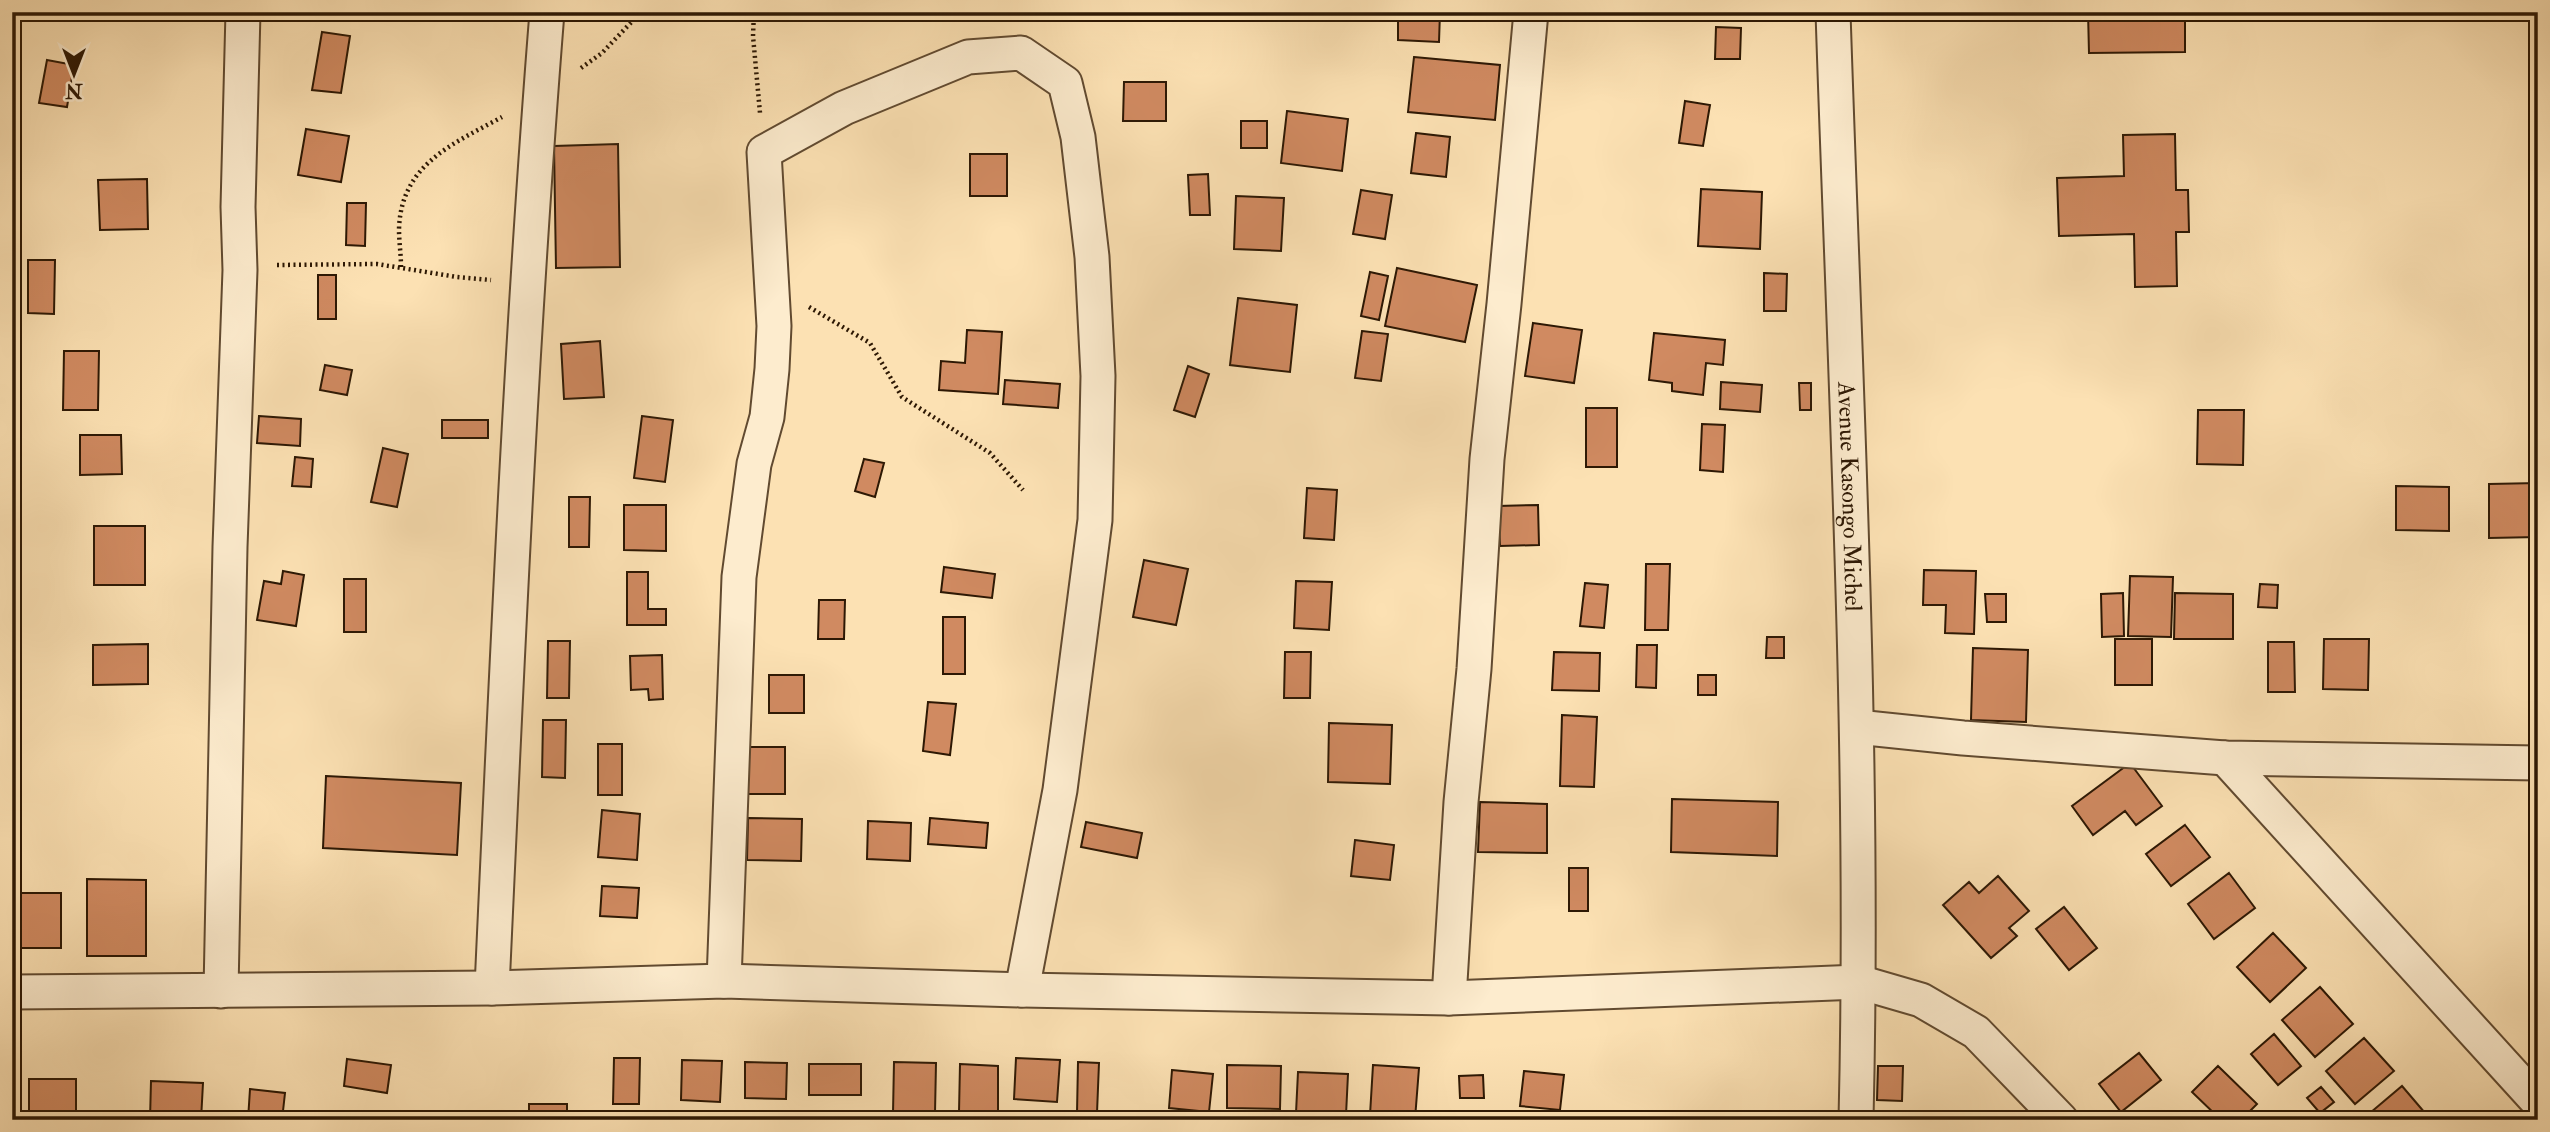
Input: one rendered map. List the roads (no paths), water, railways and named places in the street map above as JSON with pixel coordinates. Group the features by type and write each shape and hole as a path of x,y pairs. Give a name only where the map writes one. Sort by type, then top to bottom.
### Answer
{"street":[{"path":"221,991 230,547 240,270 238,207 243,12"},
{"path":"492,988 527,283 547,12"},
{"path":"1449,998 1487,459 1531,12"},
{"name":"Avenue Kasongo Michel","path":"1833,12 1857,727 1859,982 1856,1120"},
{"path":"724,981 739,577 754,464 767,417 771,381 772,297 764,152 844,108 968,57 1021,53 1065,83 1078,137 1092,257 1098,376 1095,520 1060,790 1021,990"},
{"path":"1857,727 2225,758 2538,762"},
{"path":"2225,758 2538,1102"},
{"path":"12,992 492,988 724,981 1449,998 1859,982 1921,1000 1976,1032 2061,1120"}]}
